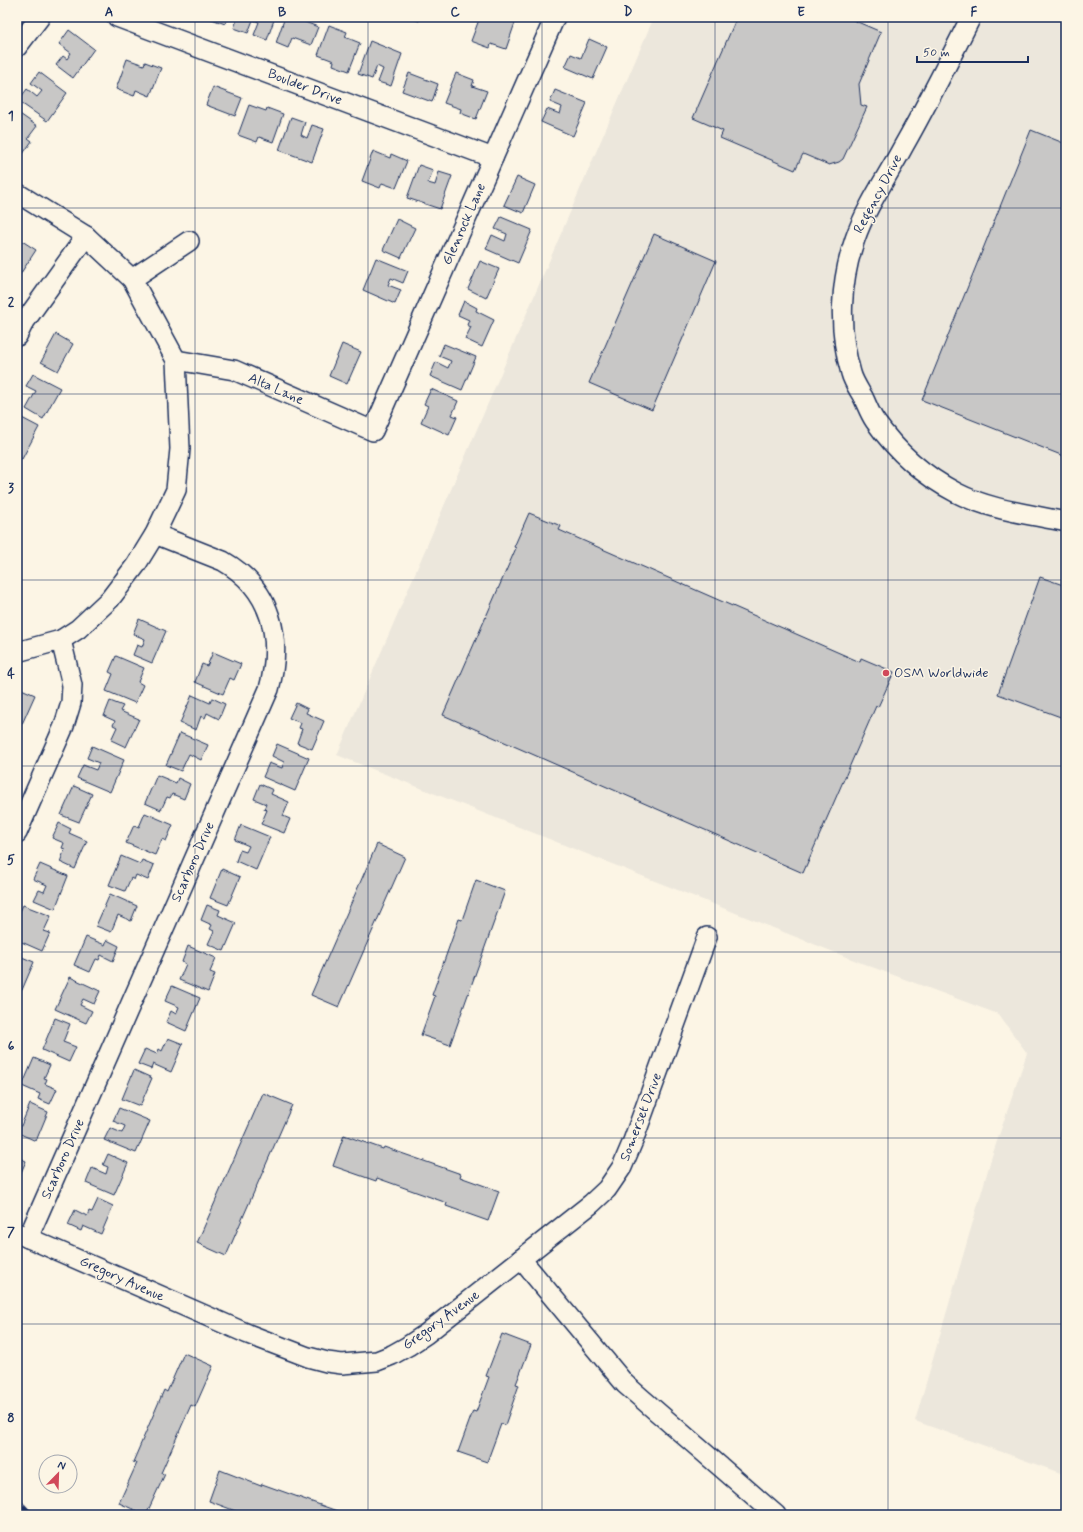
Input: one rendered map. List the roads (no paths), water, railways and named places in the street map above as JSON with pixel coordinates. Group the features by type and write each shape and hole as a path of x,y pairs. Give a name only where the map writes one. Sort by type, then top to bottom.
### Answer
{"street":[{"path":"17,47 40,17"},
{"name":"Boulder Drive","path":"117,17 493,158"},
{"name":"Glenrock Lane","path":"373,431 555,17"},
{"name":"Regency Drive","path":"971,17 931,98 868,210 855,238 843,289 843,334 851,374 874,420 898,451 926,474 957,493 1000,508 1066,522"},
{"path":"17,193 86,236 132,280 176,360 180,449 176,490 155,534 136,565 110,599 78,629 61,640 17,652"},
{"path":"17,336 23,324 86,236"},
{"path":"132,280 189,241"},
{"name":"Alta Lane","path":"176,360 234,370 373,431"},
{"name":"Scarboro Drive","path":"22,1236 269,689 274,667 275,642 270,617 264,602 247,580 231,566 223,562 155,534"},
{"path":"17,833 64,726 71,703 72,685 61,640"},
{"name":"Somerset Drive","path":"521,1259 591,1204 606,1189 622,1167 633,1141 707,937"},
{"name":"Gregory Avenue","path":"22,1236 260,1339 308,1357 342,1364 377,1361 408,1346 521,1259"},
{"path":"521,1259 625,1384 776,1515"}],"railway":[{"path":"17,1499 32,1515"}],"place":[{"name":"OSM Worldwide","path":"886,673"}]}
